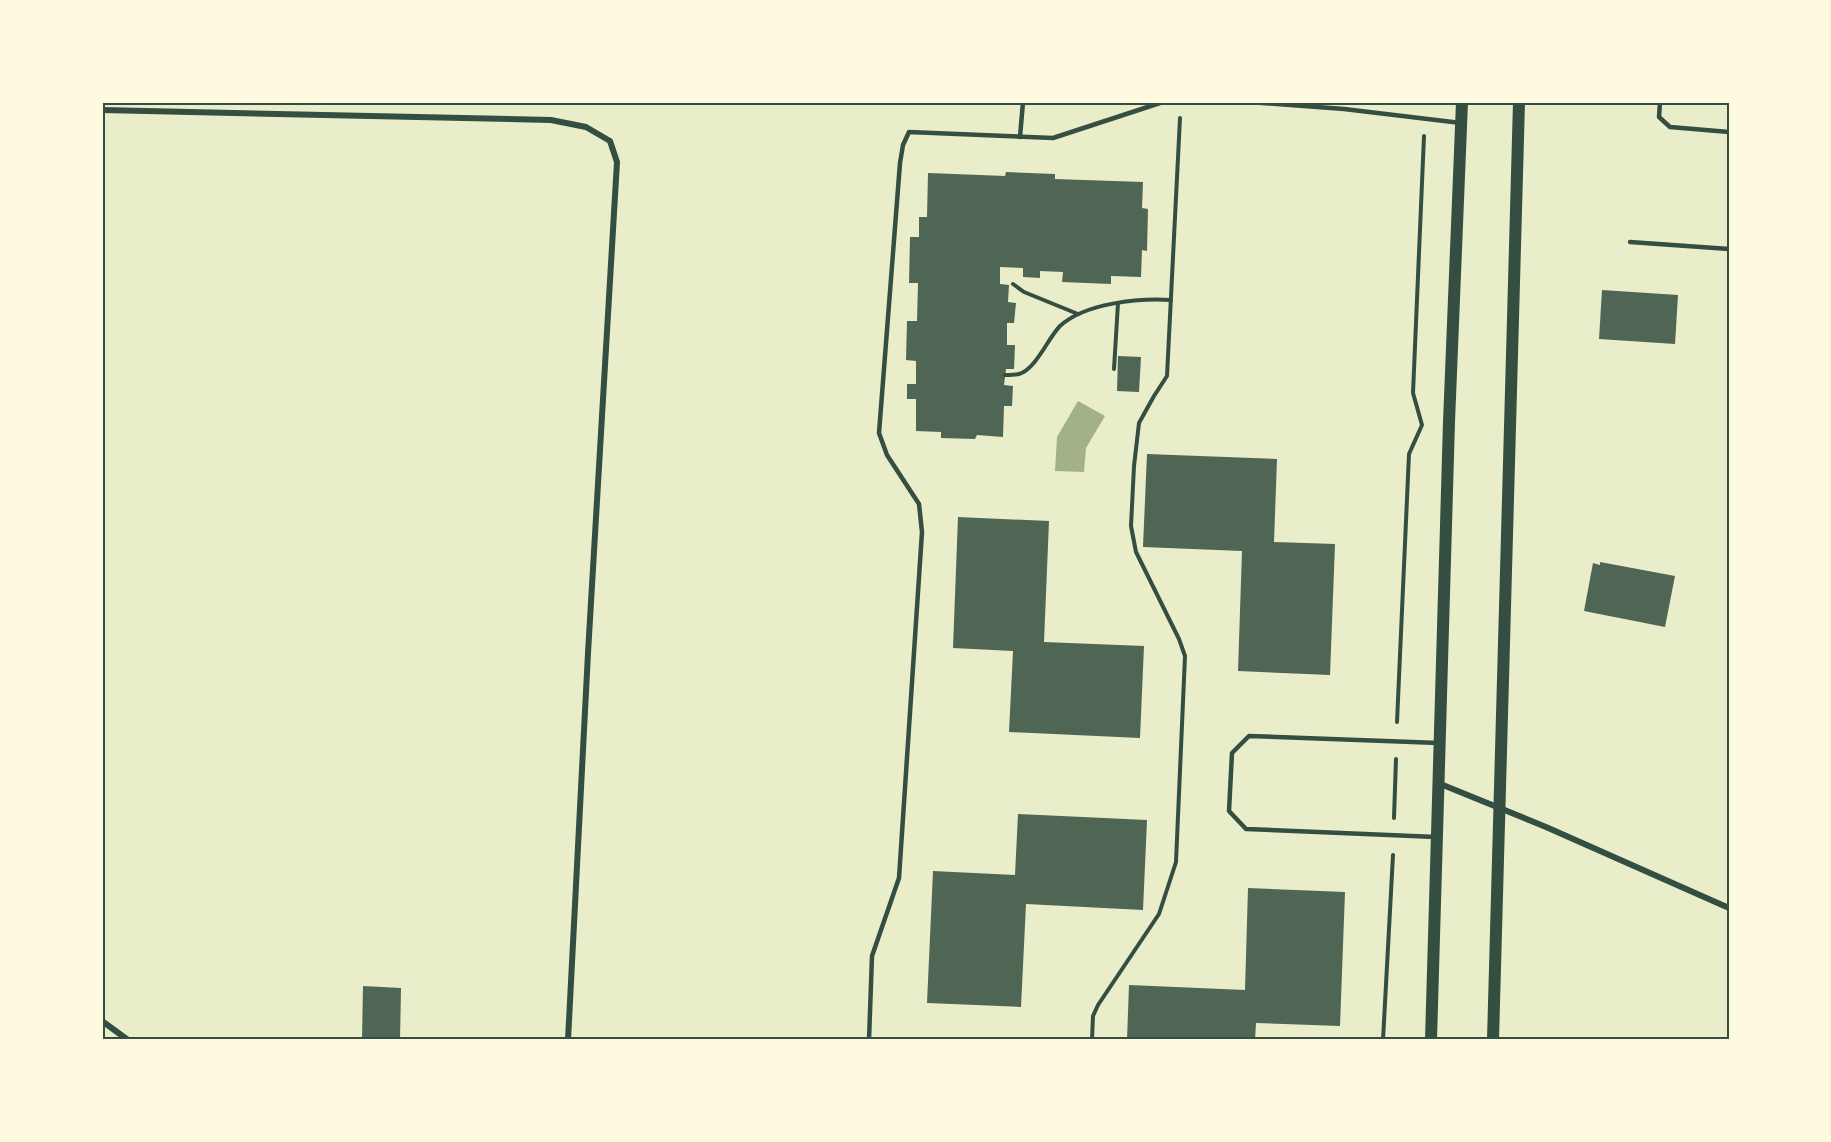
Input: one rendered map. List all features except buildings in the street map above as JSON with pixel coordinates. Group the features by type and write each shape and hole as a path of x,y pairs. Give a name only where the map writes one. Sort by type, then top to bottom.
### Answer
{"main road":[{"path":"1431,1040 1449,422 1462,102"},
{"path":"1493,1040 1519,102"}],"street":[{"path":"102,110 551,120 586,127 610,141 617,162 588,641 568,1040"},
{"path":"1438,783 1499,807 1729,908"},
{"path":"102,1021 128,1040"}],"lane":[{"path":"1020,137 1023,102"},
{"path":"869,1040 872,956 899,878 922,532 919,504 887,455 879,433 903,145 909,132 1053,138 1163,102 1172,102"},
{"path":"1249,102 1344,109 1461,123"},
{"path":"1660,102 1659,117 1670,127 1729,132"},
{"path":"1630,242 1729,249"},
{"path":"1436,837 1246,829 1229,811 1232,753 1249,736 1439,743"}],"path":[{"path":"1092,1040 1093,1016 1098,1005 1159,914 1176,862 1185,656 1179,639 1136,552 1131,526 1139,423 1167,376 1180,114"},
{"path":"1383,1040 1394,836 1409,454 1422,425 1413,393 1425,119"},
{"path":"1013,284 1024,292 1078,315"},
{"path":"1005,375 1018,375 1027,370 1061,325 1078,315 1118,303 1171,300"},
{"path":"1114,369 1118,303"}],"shaded area":[{"path":"1078,401 1105,416 1086,448 1084,472 1055,471 1057,437"}]}
